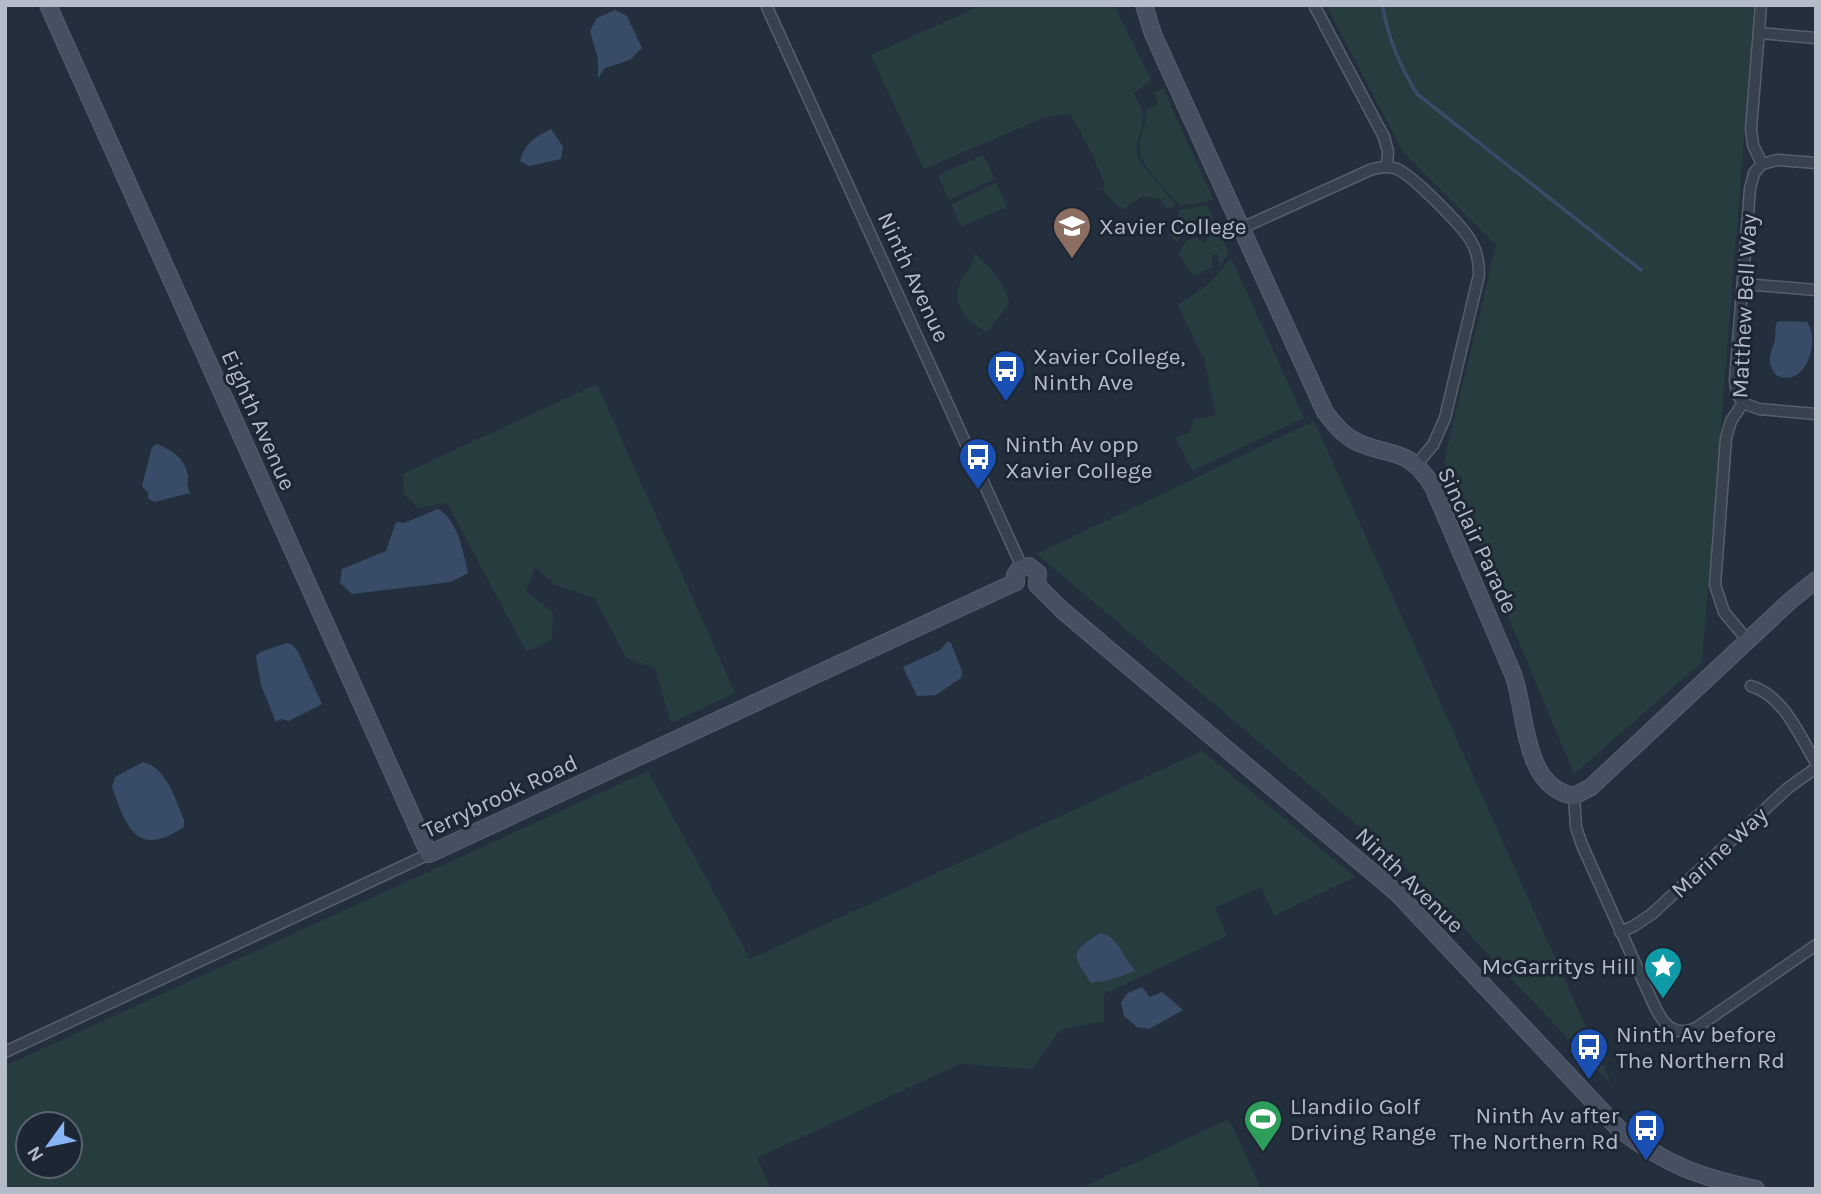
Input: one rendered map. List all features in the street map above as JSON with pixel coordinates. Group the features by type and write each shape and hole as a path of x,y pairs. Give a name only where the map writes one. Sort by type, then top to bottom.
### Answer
{"main road":[{"name":"Eighth Avenue","path":"48,5 429,854"},
{"name":"Sinclair Parade","path":"1144,5 1153,34 1318,397 1334,424 1352,439 1391,451 1416,464 1433,486 1513,674 1532,757 1559,792 1574,796"},
{"name":"Ninth Avenue","path":"1018,575 1029,566 1036,570 1039,577 1037,585 1062,610 1397,893 1620,1130 1660,1158 1680,1168 1700,1176 1756,1189"},
{"name":"Terrybrook Road","path":"429,854 1018,575"},
{"path":"1574,796 1591,787 1816,580"}],"street":[{"name":"Ninth Avenue","path":"766,5 1018,575"},
{"path":"1314,5 1384,137 1388,152 1387,166"},
{"path":"1761,5 1751,129 1753,145 1762,164 1773,160 1816,163"},
{"path":"1759,33 1816,38"},
{"name":"Matthew Bell Way","path":"1748,641 1724,612 1715,585 1726,438 1731,421 1743,404 1735,387 1750,189 1754,173 1762,164"},
{"path":"1242,229 1370,170 1387,166 1409,176 1460,225 1473,243 1479,275 1445,418 1437,438 1416,464"},
{"path":"1744,284 1816,290"},
{"path":"1743,404 1759,410 1816,414"},
{"path":"1751,686 1765,690 1781,706 1816,766"},
{"name":"Marine Way","path":"1620,932 1653,913 1816,766"},
{"path":"1574,796 1579,837 1620,932 1660,1017 1668,1027 1681,1031 1696,1028 1816,945"},
{"name":"Terrybrook Road","path":"5,1052 429,854"}],"green space":[{"path":"982,5 1114,5 1151,80 1134,93 1143,117 1137,155 1175,204 1174,207 1166,208 1159,199 1142,196 1122,210 1102,189 1105,186 1091,151 1070,114 1045,117 924,169 871,55"},
{"path":"1326,5 1755,5 1702,662 1574,774 1444,462 1496,245 1403,152"},
{"path":"1163,88 1213,200 1180,206 1142,159 1140,142 1147,110 1158,104 1154,93"},
{"path":"983,155 995,179 949,200 938,175"},
{"path":"996,183 1007,207 961,227 951,204"},
{"path":"1207,205 1229,253 1220,266 1218,254 1212,255 1212,267 1198,275 1192,274 1179,255 1185,242 1197,238 1205,243 1208,238 1191,232 1176,242 1170,235 1180,210"},
{"path":"974,252 1001,282 1009,304 987,332 966,317 958,302 959,286 973,263"},
{"path":"1231,258 1304,418 1192,471 1176,438 1190,432 1194,420 1216,415 1203,354 1178,305 1208,285"},
{"path":"597,384 735,693 671,723 655,668 625,657 595,598 556,585 535,567 526,591 553,613 552,640 526,651 447,503 418,508 404,494 403,474"},
{"path":"1314,421 1612,1085 1403,864 1037,554"},
{"path":"1202,751 1355,877 1274,916 1261,887 1215,908 1227,936 1104,994 1104,1021 1060,1030 1032,1069 960,1064 757,1158 771,1189 5,1189 5,1066 648,771 750,959"},
{"path":"1227,1120 1232,1125 1261,1189 1079,1189"}],"water":[{"path":"615,10 627,16 642,48 630,60 605,68 598,78 598,59 590,31 597,18"},
{"path":"551,129 563,147 561,159 529,166 520,161 531,141"},
{"path":"1783,321 1807,322 1812,340 1808,361 1802,370 1795,376 1786,378 1776,375 1770,361 1776,324"},
{"path":"157,444 173,452 181,460 187,470 190,493 154,502 148,498 148,493 142,486 152,447"},
{"path":"438,509 455,528 468,573 451,582 352,594 340,583 342,569 386,551 396,522 404,523"},
{"path":"948,641 962,671 961,678 936,695 917,696 903,667 940,650"},
{"path":"287,643 293,645 298,652 322,704 289,721 281,719 276,722 261,685 256,656 260,652"},
{"path":"143,762 151,765 164,777 184,820 184,827 155,840 145,839 129,826 112,787 115,777"},
{"path":"1100,933 1116,943 1136,971 1091,983 1077,960 1077,955 1083,945"},
{"path":"1142,987 1150,997 1162,992 1183,1010 1149,1029 1137,1027 1124,1016 1121,1002 1128,993"}],"waterway":[{"path":"1382,5 1395,51 1417,94 1641,270"}],"place":[{"name":"Xavier College","path":"1072,260"},
{"name":"Xavier College, Ninth Ave","path":"1006,403"},
{"name":"Ninth Av opp Xavier College","path":"978,491"},
{"name":"McGarritys Hill","path":"1663,1000"},
{"name":"Ninth Av before The Northern Rd","path":"1589,1081"},
{"name":"Llandilo Golf Driving Range","path":"1263,1153"},
{"name":"Ninth Av after The Northern Rd","path":"1646,1162"}]}
